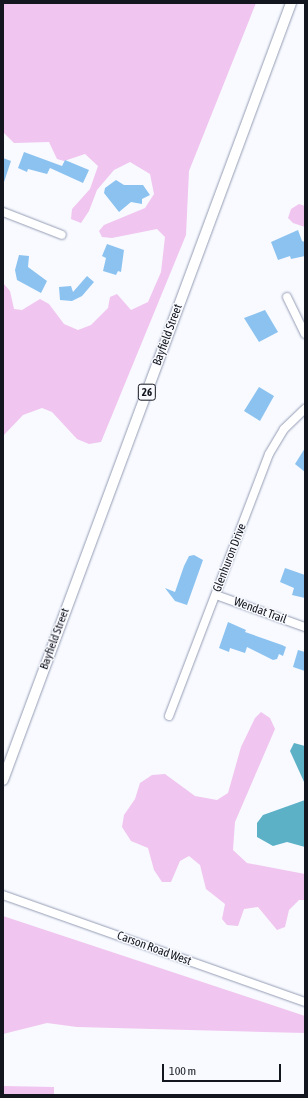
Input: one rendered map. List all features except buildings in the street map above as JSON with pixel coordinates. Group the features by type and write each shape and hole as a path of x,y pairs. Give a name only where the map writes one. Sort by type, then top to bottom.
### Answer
{"main road":[{"name":"Bayfield Street","path":"3,780 291,3"}],"street":[{"path":"3,212 62,235"},
{"path":"287,297 305,334"},
{"name":"Glenhuron Drive","path":"169,716 269,454 284,429 305,409"},
{"name":"Wendat Trail","path":"216,595 305,627"},
{"name":"Carson Road West","path":"3,895 305,1002"}],"shaded area":[{"path":"3,3 256,3 189,171 186,235 101,442 89,444 77,439 52,412 42,408 23,415 3,436 3,283 10,291 14,309 22,310 40,299 49,304 64,324 78,330 91,325 108,308 110,297 117,294 131,310 148,302 161,272 165,237 157,229 112,238 102,237 99,231 104,225 145,208 154,194 150,174 130,162 114,170 97,190 89,211 81,223 71,219 72,209 90,189 98,166 85,154 64,161 57,159 49,142 14,143 3,132"},
{"path":"299,204 305,206 305,227 293,223 288,218 291,209"},
{"path":"261,712 270,718 275,729 235,822 233,850 247,863 305,874 305,900 299,900 289,910 285,927 277,930 258,907 244,909 238,926 227,925 222,919 225,904 206,889 200,865 189,856 180,861 171,882 162,882 154,870 148,848 131,841 122,827 124,815 135,799 140,783 152,775 165,774 195,796 217,800 228,793 241,747 255,718"},
{"path":"3,916 305,1016 305,1033 77,1027 47,1023 3,1034"},
{"path":"3,1086 54,1087 54,1095 3,1095"}],"water":[{"path":"294,743 305,746 305,784 290,751"},
{"path":"305,800 305,847 287,842 273,846 257,837 257,823 263,815"}]}
